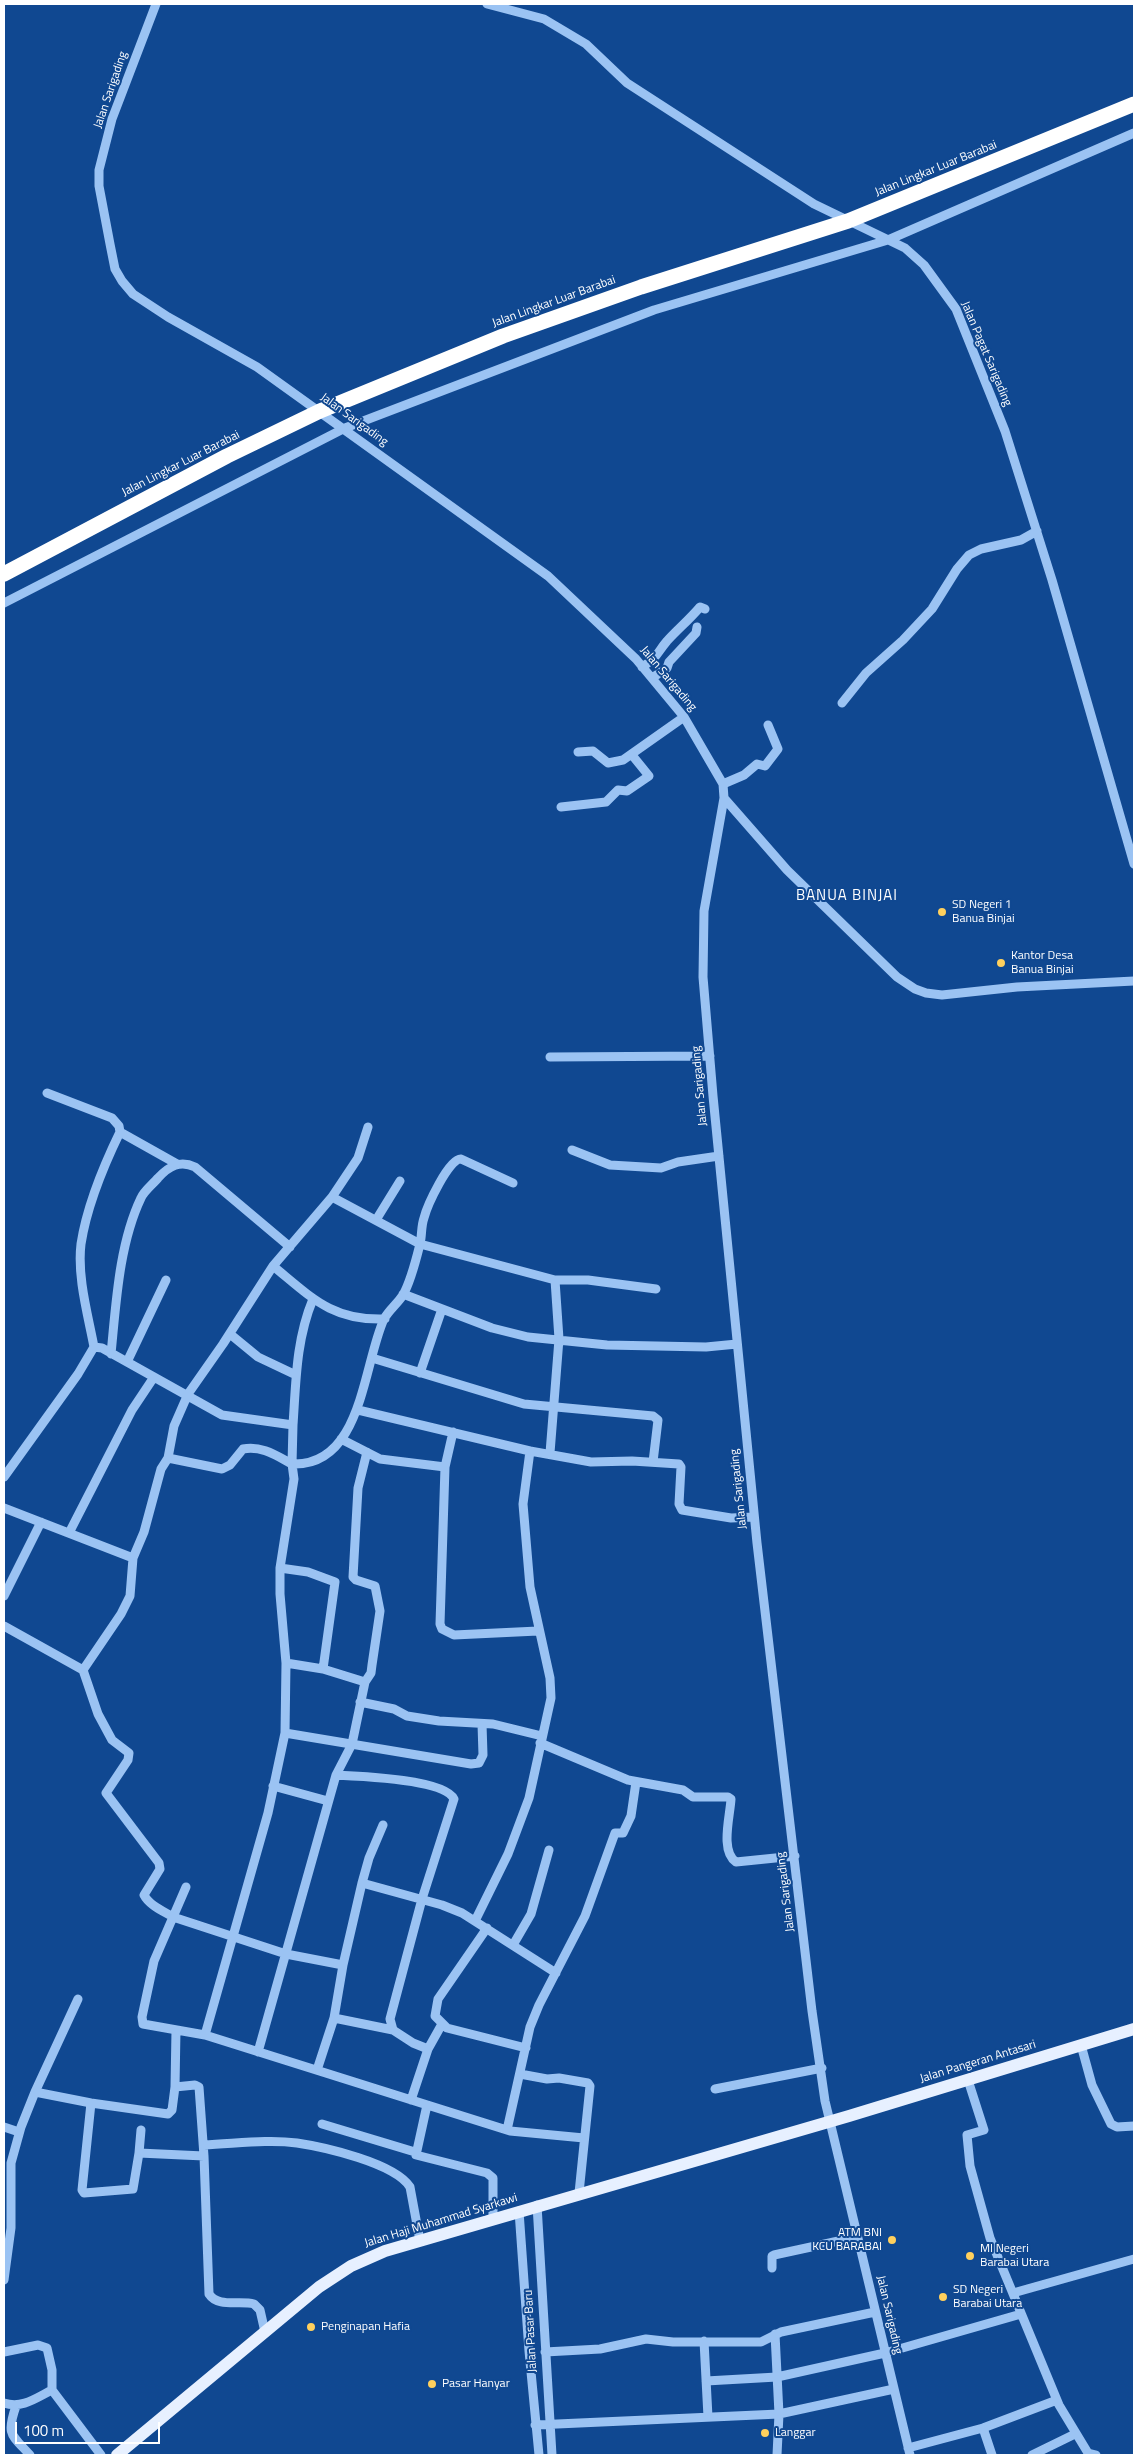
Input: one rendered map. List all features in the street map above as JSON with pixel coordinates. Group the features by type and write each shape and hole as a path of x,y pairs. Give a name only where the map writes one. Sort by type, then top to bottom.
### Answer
{"highway":[{"name":"Jalan Lingkar Luar Barabai","path":"4,574 218,460 320,411 503,336 641,287 848,221 1134,104"}],"main road":[{"name":"Jalan Pangeran Antasari","path":"830,2122 1134,2029"},
{"name":"Jalan Haji Muhammad Syarkawi","path":"117,2455 319,2287 351,2266 385,2251 493,2220 536,2205 830,2122"}],"street":[{"name":"Jalan Sarigading","path":"156,4 112,119 99,170 99,186 115,269 133,294 168,318 257,367 345,428 548,576 642,667 684,716 722,784 724,798 704,911 703,977 754,1517 812,2011 830,2122 909,2452"},
{"name":"Jalan Pagat Sarigading","path":"487,4 544,19 586,44 628,83 814,204 905,248 924,265 956,309 1005,431 1037,532 1134,864"},
{"path":"4,603 345,428 654,310 888,240 1134,133"},
{"path":"842,703 866,673 903,640 932,609 957,569 969,555 981,549 1020,540 1037,532"},
{"path":"642,667 657,658 666,642 701,606 705,609"},
{"path":"652,678 667,668 669,662 696,633 697,626"},
{"path":"578,752 593,750 608,763 623,760 684,716"},
{"path":"722,784 744,775 757,764 765,766 778,748 768,725"},
{"path":"561,807 606,802 618,790 627,791 649,776 632,755"},
{"path":"724,798 787,870 897,977 915,989 926,993 942,995 1017,987 1134,981"},
{"path":"550,1057 710,1056"},
{"path":"4,1477 78,1374 94,1347 82,1279 81,1245 92,1199 120,1132 119,1126 112,1118 47,1094"},
{"path":"83,1670 130,1596 133,1558 144,1532 161,1469 168,1458 174,1426 188,1394 230,1334 272,1266 332,1197 358,1158 368,1127"},
{"path":"120,1132 177,1164"},
{"path":"572,1150 610,1165 661,1168 678,1162 719,1156"},
{"path":"168,1458 222,1469 230,1465 243,1449 252,1449 270,1452 292,1464 318,1462 340,1439 358,1410 385,1318 403,1294 420,1244 424,1217 439,1183 457,1159 491,1171 512,1183"},
{"path":"111,1354 118,1283 130,1228 141,1196 164,1171 177,1164 186,1163 195,1167 290,1247"},
{"path":"376,1220 400,1181"},
{"path":"332,1197 420,1244 555,1280 588,1280 656,1289"},
{"path":"272,1266 313,1299 338,1314 367,1319 385,1318"},
{"path":"127,1362 166,1280"},
{"path":"550,1453 559,1339 555,1280"},
{"path":"403,1294 492,1328 528,1337 607,1345 706,1347 737,1344"},
{"path":"205,2036 255,1859 285,1733 286,1663 280,1594 280,1568 294,1479 292,1464 296,1375 303,1324 313,1299"},
{"path":"420,1373 442,1309"},
{"path":"230,1334 258,1357 296,1375"},
{"path":"94,1347 102,1348 188,1394 202,1406 222,1415 293,1425"},
{"path":"372,1358 524,1404 656,1418 653,1462"},
{"path":"69,1533 132,1410 154,1376"},
{"path":"358,1410 530,1451 550,1453 590,1462 675,1464 681,1467 679,1504 682,1510 731,1518 754,1517"},
{"path":"453,1432 446,1467 440,1586 440,1624 442,1629 454,1635 538,1631"},
{"path":"340,1439 380,1458 446,1467"},
{"path":"475,1921 508,1854 529,1798 551,1698 550,1678 538,1631 530,1587 522,1504 530,1451"},
{"path":"258,2052 328,1800 336,1775 352,1744 364,1682 371,1673 380,1611 375,1586 356,1580 353,1577 358,1488 367,1452"},
{"path":"4,1508 133,1558"},
{"path":"4,1596 41,1522"},
{"path":"280,1568 308,1572 334,1582 323,1669"},
{"path":"4,1626 83,1670 98,1714 112,1740 129,1753 128,1760 106,1793 159,1863 160,1869 145,1892 147,1900 173,1917 233,1938 286,1954 343,1965"},
{"path":"286,1663 323,1669 364,1682"},
{"path":"360,1702 394,1709 414,1717 494,1724 541,1739 609,1773 636,1782 683,1790 693,1796 730,1798 728,1849 730,1858 736,1862 795,1856"},
{"path":"285,1733 463,1763 479,1763 483,1755 482,1724"},
{"path":"336,1775 373,1776 426,1785 443,1790 453,1796 454,1799 422,1900 390,2019 390,2026 393,2030"},
{"path":"507,2130 526,2048 539,2005 585,1916 615,1833 623,1832 631,1816 636,1782"},
{"path":"273,1786 328,1800"},
{"path":"317,2070 334,2018 343,1965 362,1883 369,1858 383,1825"},
{"path":"512,1945 530,1914 549,1850"},
{"path":"362,1883 442,1905 487,1928 556,1973"},
{"path":"186,1887 154,1961 142,2020 146,2026 205,2036 507,2130 584,2138"},
{"path":"487,1928 438,1999 435,2016 448,2028 526,2048"},
{"path":"4,2280 11,2163 19,2132 35,2092 78,1999"},
{"path":"334,2018 393,2030 428,2049"},
{"path":"411,2100 428,2049 442,2024"},
{"path":"35,2092 91,2103 168,2114 172,2110 175,2087 176,2030"},
{"path":"1081,2045 1092,2086 1111,2124 1117,2127 1134,2126"},
{"path":"715,2089 822,2068"},
{"path":"520,2074 546,2080 559,2078 588,2082 590,2086 579,2193"},
{"path":"968,2080 984,2130 967,2135 970,2166 990,2238 1057,2400 1075,2434 1088,2453 1096,2455"},
{"path":"175,2087 195,2085 199,2087 204,2145 210,2294 212,2299 220,2302 254,2304 260,2310 265,2332"},
{"path":"91,2103 82,2190 84,2193 133,2189 141,2130"},
{"path":"415,2152 427,2105"},
{"path":"322,2124 415,2152 416,2155 487,2173 492,2178 493,2220"},
{"path":"4,2127 19,2132"},
{"path":"204,2145 296,2143 331,2150 393,2171 405,2180 410,2187 420,2241"},
{"path":"138,2153 204,2156"},
{"name":"Jalan Pasar Baru","path":"536,2205 552,2455"},
{"name":"Jalan Pasar Baru","path":"519,2212 527,2331 539,2455"},
{"path":"772,2268 772,2256 774,2255 857,2237"},
{"path":"1014,2293 1134,2259"},
{"path":"545,2352 600,2349 646,2339 761,2342 766,2341 775,2334 875,2312"},
{"path":"706,2381 777,2377 885,2353 1021,2314"},
{"path":"527,2331 543,2328"},
{"path":"775,2334 779,2414 777,2455"},
{"path":"704,2342 708,2417"},
{"path":"4,2352 38,2345 47,2348 52,2370 52,2390 101,2455"},
{"path":"4,2403 16,2406 52,2390"},
{"path":"535,2425 779,2414 894,2390"},
{"path":"909,2452 983,2428 1057,2400"},
{"path":"16,2406 10,2430 12,2436 30,2455"},
{"path":"983,2428 992,2455"},
{"path":"1032,2455 1075,2434"}],"place":[{"name":"SD Negeri 1 Banua Binjai","path":"942,912"},
{"name":"Kantor Desa Banua Binjai","path":"1001,963"},
{"name":"ATM BNI KCU BARABAI","path":"892,2240"},
{"name":"MI Negeri Barabai Utara","path":"970,2256"},
{"name":"SD Negeri Barabai Utara","path":"943,2297"},
{"name":"Penginapan Hafia","path":"311,2327"},
{"name":"Pasar Hanyar","path":"432,2384"},
{"name":"Langgar","path":"765,2433"}],"district":[{"name":"BANUA BINJAI","path":"847,896"}]}
